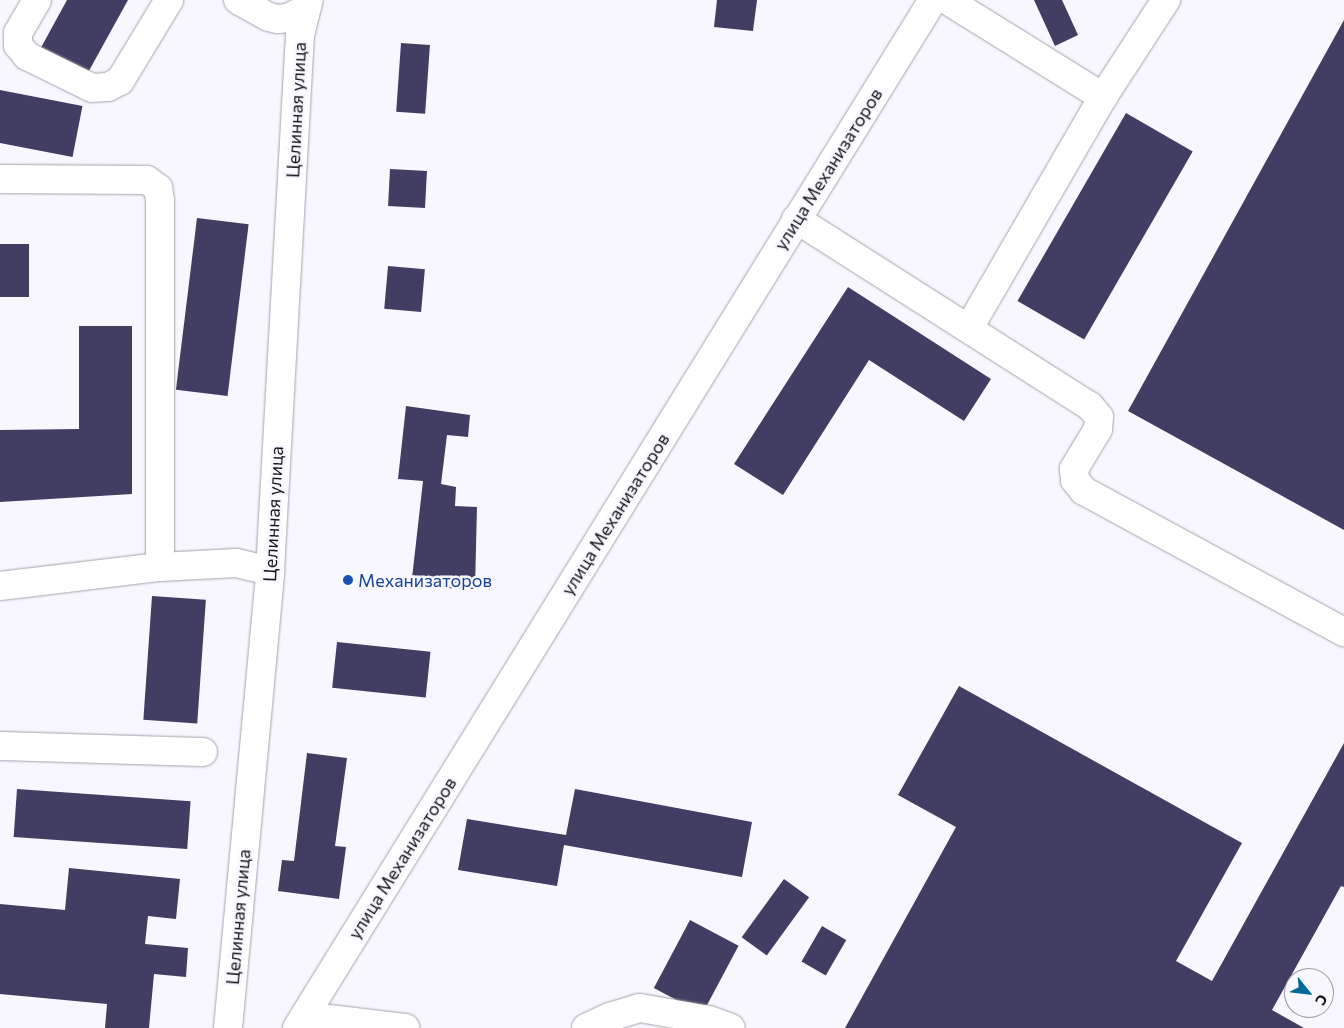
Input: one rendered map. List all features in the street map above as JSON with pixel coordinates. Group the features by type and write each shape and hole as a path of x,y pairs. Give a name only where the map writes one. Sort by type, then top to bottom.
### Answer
{"street":[{"path":"37,0 18,33 18,45 27,56 92,88 108,88 120,81 169,0"},
{"path":"238,0 269,17 278,19 288,18 308,4"},
{"name":"улица Механизаторов","path":"301,1022 933,0"},
{"path":"947,0 1103,97"},
{"path":"969,328 1103,97 1166,0"},
{"name":"Целинная улица","path":"228,1028 270,571 300,35 308,4"},
{"path":"0,179 147,180 158,188 160,201 160,567"},
{"path":"796,219 1090,406 1099,417 1098,429 1074,469 1075,480 1084,491 1344,632"},
{"path":"0,586 160,567 236,563 270,571"},
{"path":"0,746 202,752"},
{"path":"586,1028 610,1017 640,1008 709,1020 731,1028"},
{"path":"301,1022 405,1028"}],"building":[{"path":"67,0 128,0 85,78 38,53"},
{"path":"717,0 757,0 753,31 714,27"},
{"path":"1034,0 1062,0 1078,35 1055,46"},
{"path":"1344,20 1344,530 1128,411"},
{"path":"401,43 430,45 425,114 396,112"},
{"path":"0,90 82,106 73,157 0,143"},
{"path":"1126,113 1193,152 1084,339 1018,301"},
{"path":"390,169 427,171 425,208 388,206"},
{"path":"197,218 249,224 228,396 176,390"},
{"path":"0,244 29,244 29,297 0,297"},
{"path":"388,266 425,269 421,312 384,309"},
{"path":"848,287 991,379 964,421 869,360 783,495 734,464"},
{"path":"79,326 132,326 132,494 0,502 0,430 79,429"},
{"path":"406,406 470,415 468,437 447,435 441,484 456,487 455,506 477,507 475,589 411,587 423,481 398,479"},
{"path":"152,596 206,600 197,723 143,720"},
{"path":"337,642 430,652 426,698 332,688"},
{"path":"959,686 1242,843 1176,961 1212,981 1344,743 1344,887 1341,886 1295,968 1284,968 1284,988 1272,1010 1304,1028 845,1028 956,827 898,795"},
{"path":"307,753 347,758 335,846 346,847 339,899 278,891 282,860 294,861"},
{"path":"17,789 191,801 187,849 14,837"},
{"path":"575,789 752,822 742,877 564,845 557,886 458,870 467,819 566,835"},
{"path":"69,868 180,879 176,919 148,916 145,944 188,948 186,977 154,974 149,1028 105,1028 107,1004 0,994 0,904 65,910"},
{"path":"784,879 809,897 767,955 742,937"},
{"path":"690,920 739,946 702,1014 654,988"},
{"path":"822,926 846,940 826,976 802,962"}],"place":[{"name":"Механизаторов","path":"348,580"}]}
